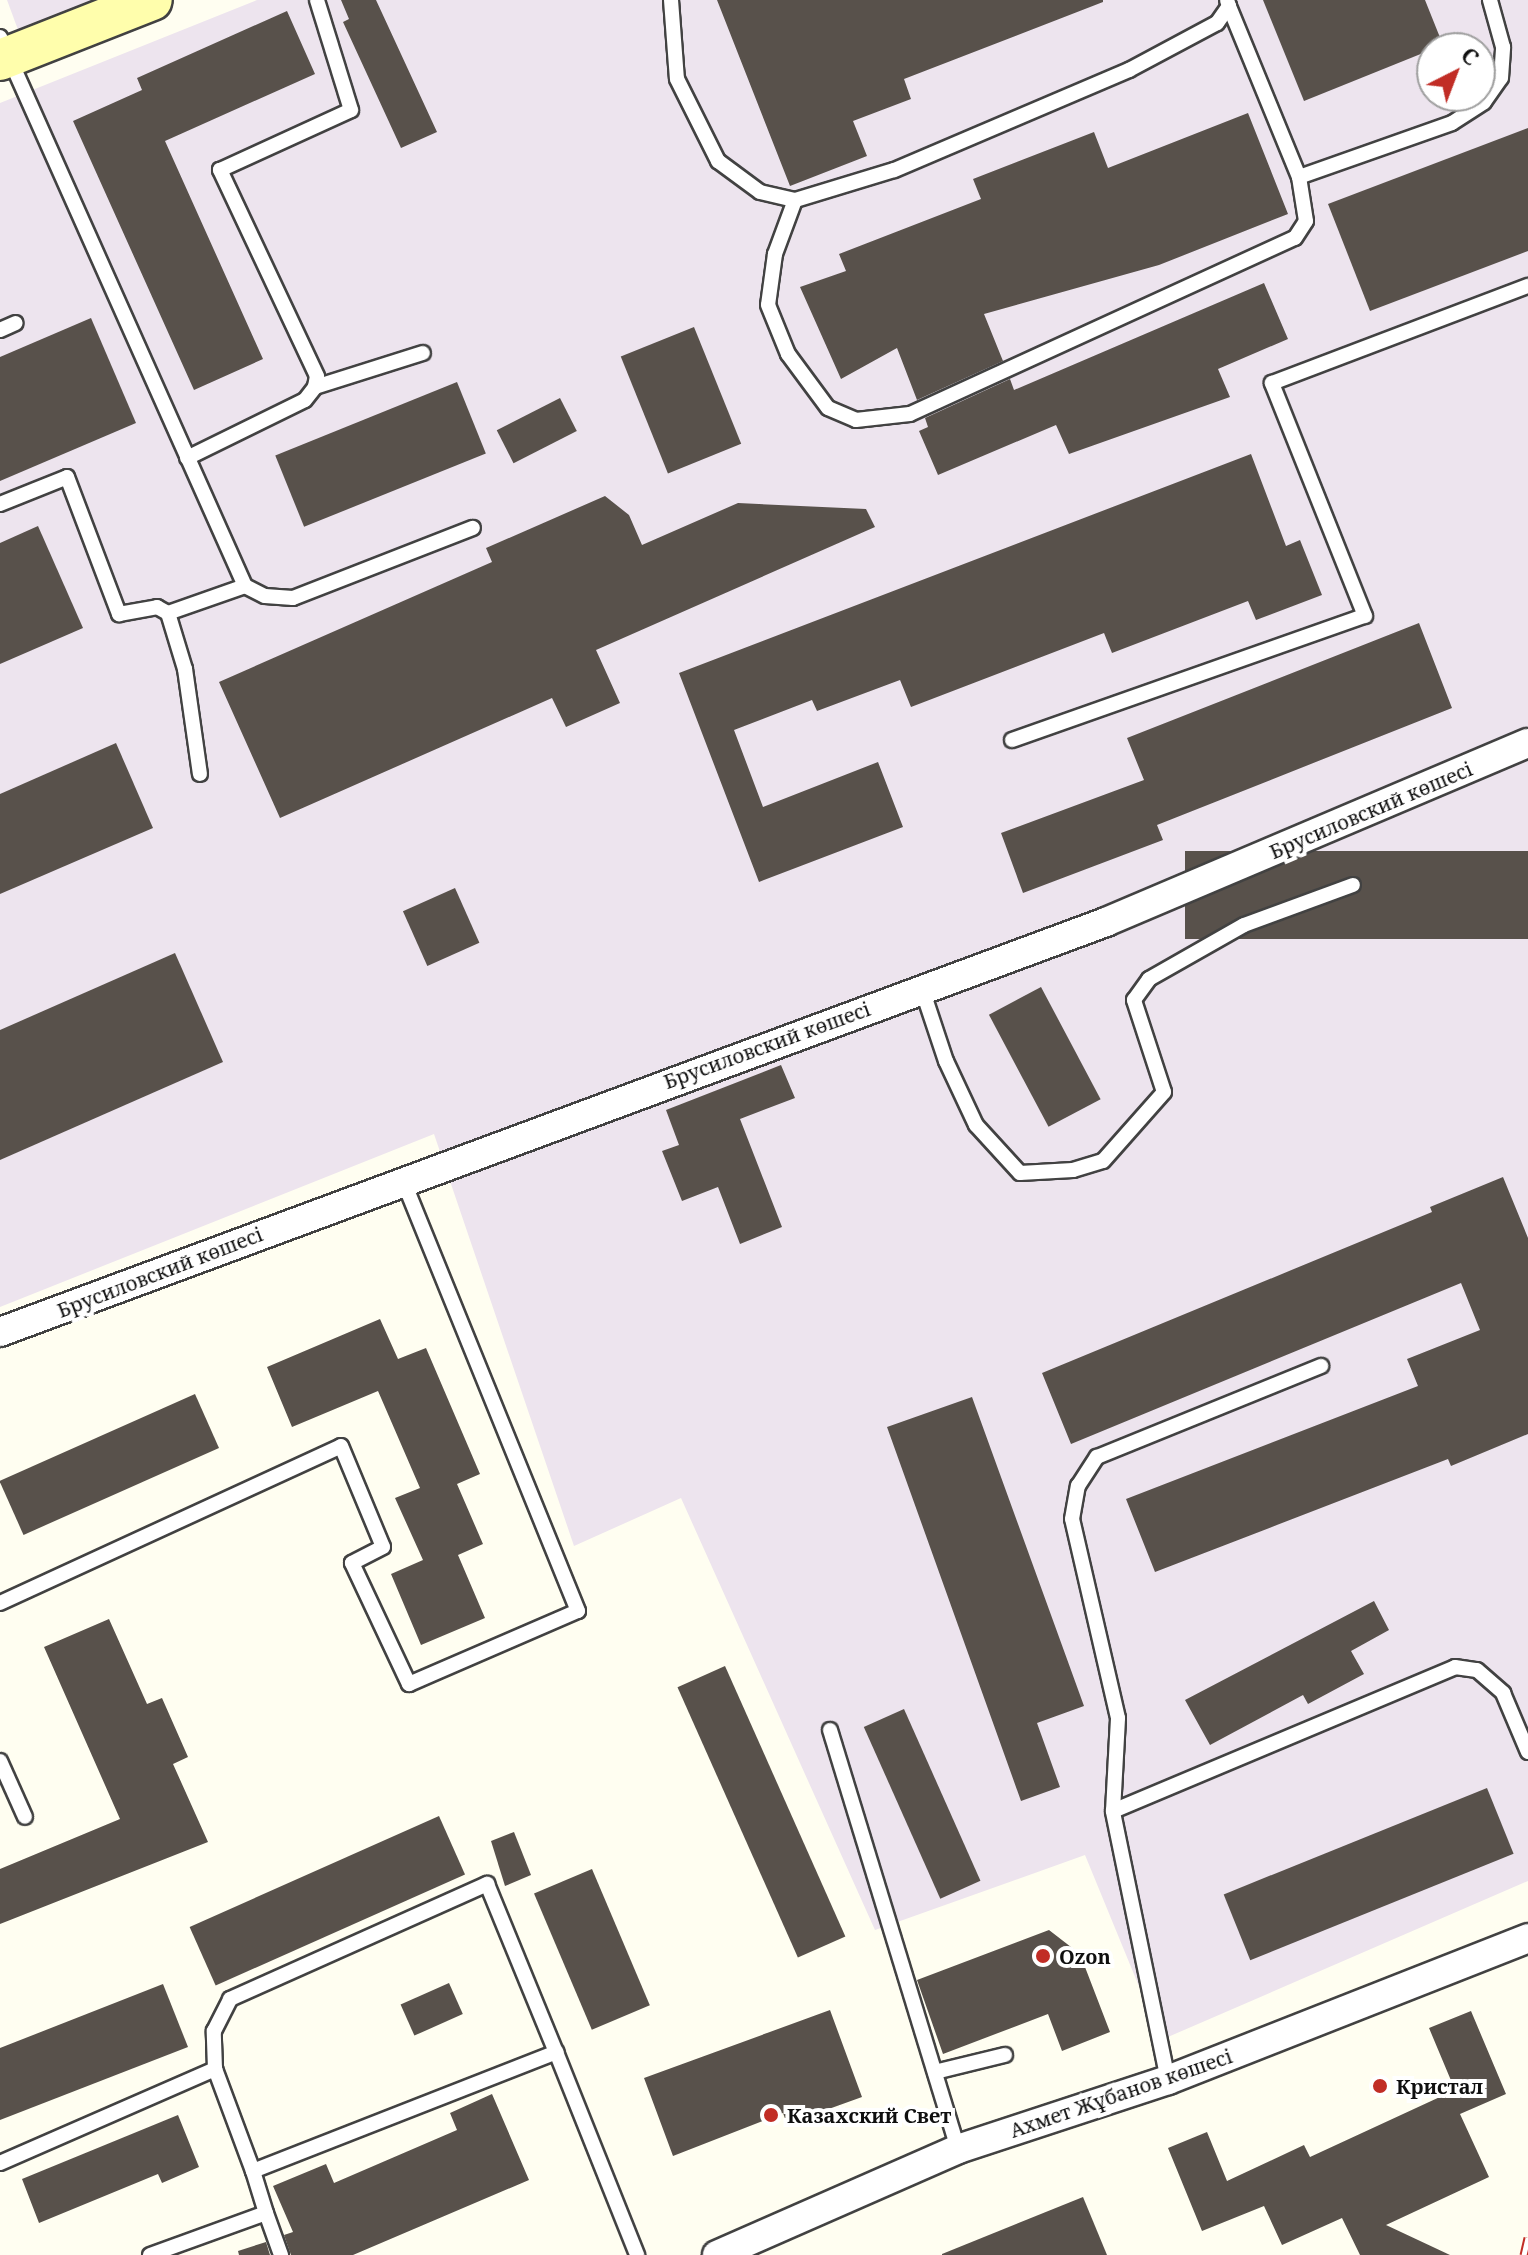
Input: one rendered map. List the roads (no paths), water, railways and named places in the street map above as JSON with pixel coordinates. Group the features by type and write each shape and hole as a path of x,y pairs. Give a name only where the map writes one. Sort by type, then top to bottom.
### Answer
{"street":[{"path":"3,51 152,0"},
{"name":"Брусиловский көшесі","path":"0,1332 403,1180 1106,922 1528,743"},
{"name":"Ахмет Жұбанов көшесі","path":"717,2255 958,2149 1168,2080 1528,1938"}],"lane":[{"path":"187,458 305,400 315,387 317,376 220,170 351,110 317,0"},
{"path":"671,0 677,79 718,161 760,192 795,200 894,170 1129,70 1217,23 1228,3"},
{"path":"1299,177 1452,123 1484,102 1501,78 1503,47 1490,0"},
{"path":"795,200 775,254 768,305 788,354 828,408 856,420 910,414 1295,238 1306,221 1299,177 1228,3"},
{"path":"3,51 245,586 265,596 293,598 473,528"},
{"path":"1012,740 1365,616 1272,383 1528,286"},
{"path":"0,330 16,323"},
{"path":"315,387 423,353"},
{"path":"0,504 67,477 119,614 157,607 168,613 185,669 200,774"},
{"path":"168,613 245,586"},
{"path":"922,989 946,1061 976,1125 1020,1173 1073,1170 1103,1161 1164,1092 1134,1000 1149,979 1244,925 1353,885"},
{"path":"0,1603 341,1446 383,1547 352,1563 409,1684 578,1611 403,1180"},
{"path":"1168,2080 1113,1811 1118,1718 1072,1519 1078,1486 1097,1457 1321,1366"},
{"path":"1113,1811 1455,1667 1477,1670 1503,1693 1528,1752"},
{"path":"830,1730 958,2149"},
{"path":"0,1761 25,1817"},
{"path":"281,2255 215,2069 214,2031 230,1999 487,1884 637,2255"},
{"path":"253,2171 556,2052"},
{"path":"935,2072 1005,2055"},
{"path":"0,2163 215,2069"},
{"path":"150,2255 266,2213"}],"railway":[{"path":"1524,2255 1528,2237"}],"place":[{"name":"Ozon","path":"1043,1956"},
{"name":"Кристал","path":"1380,2086"},
{"name":"Казахский Свет","path":"771,2115"}]}
